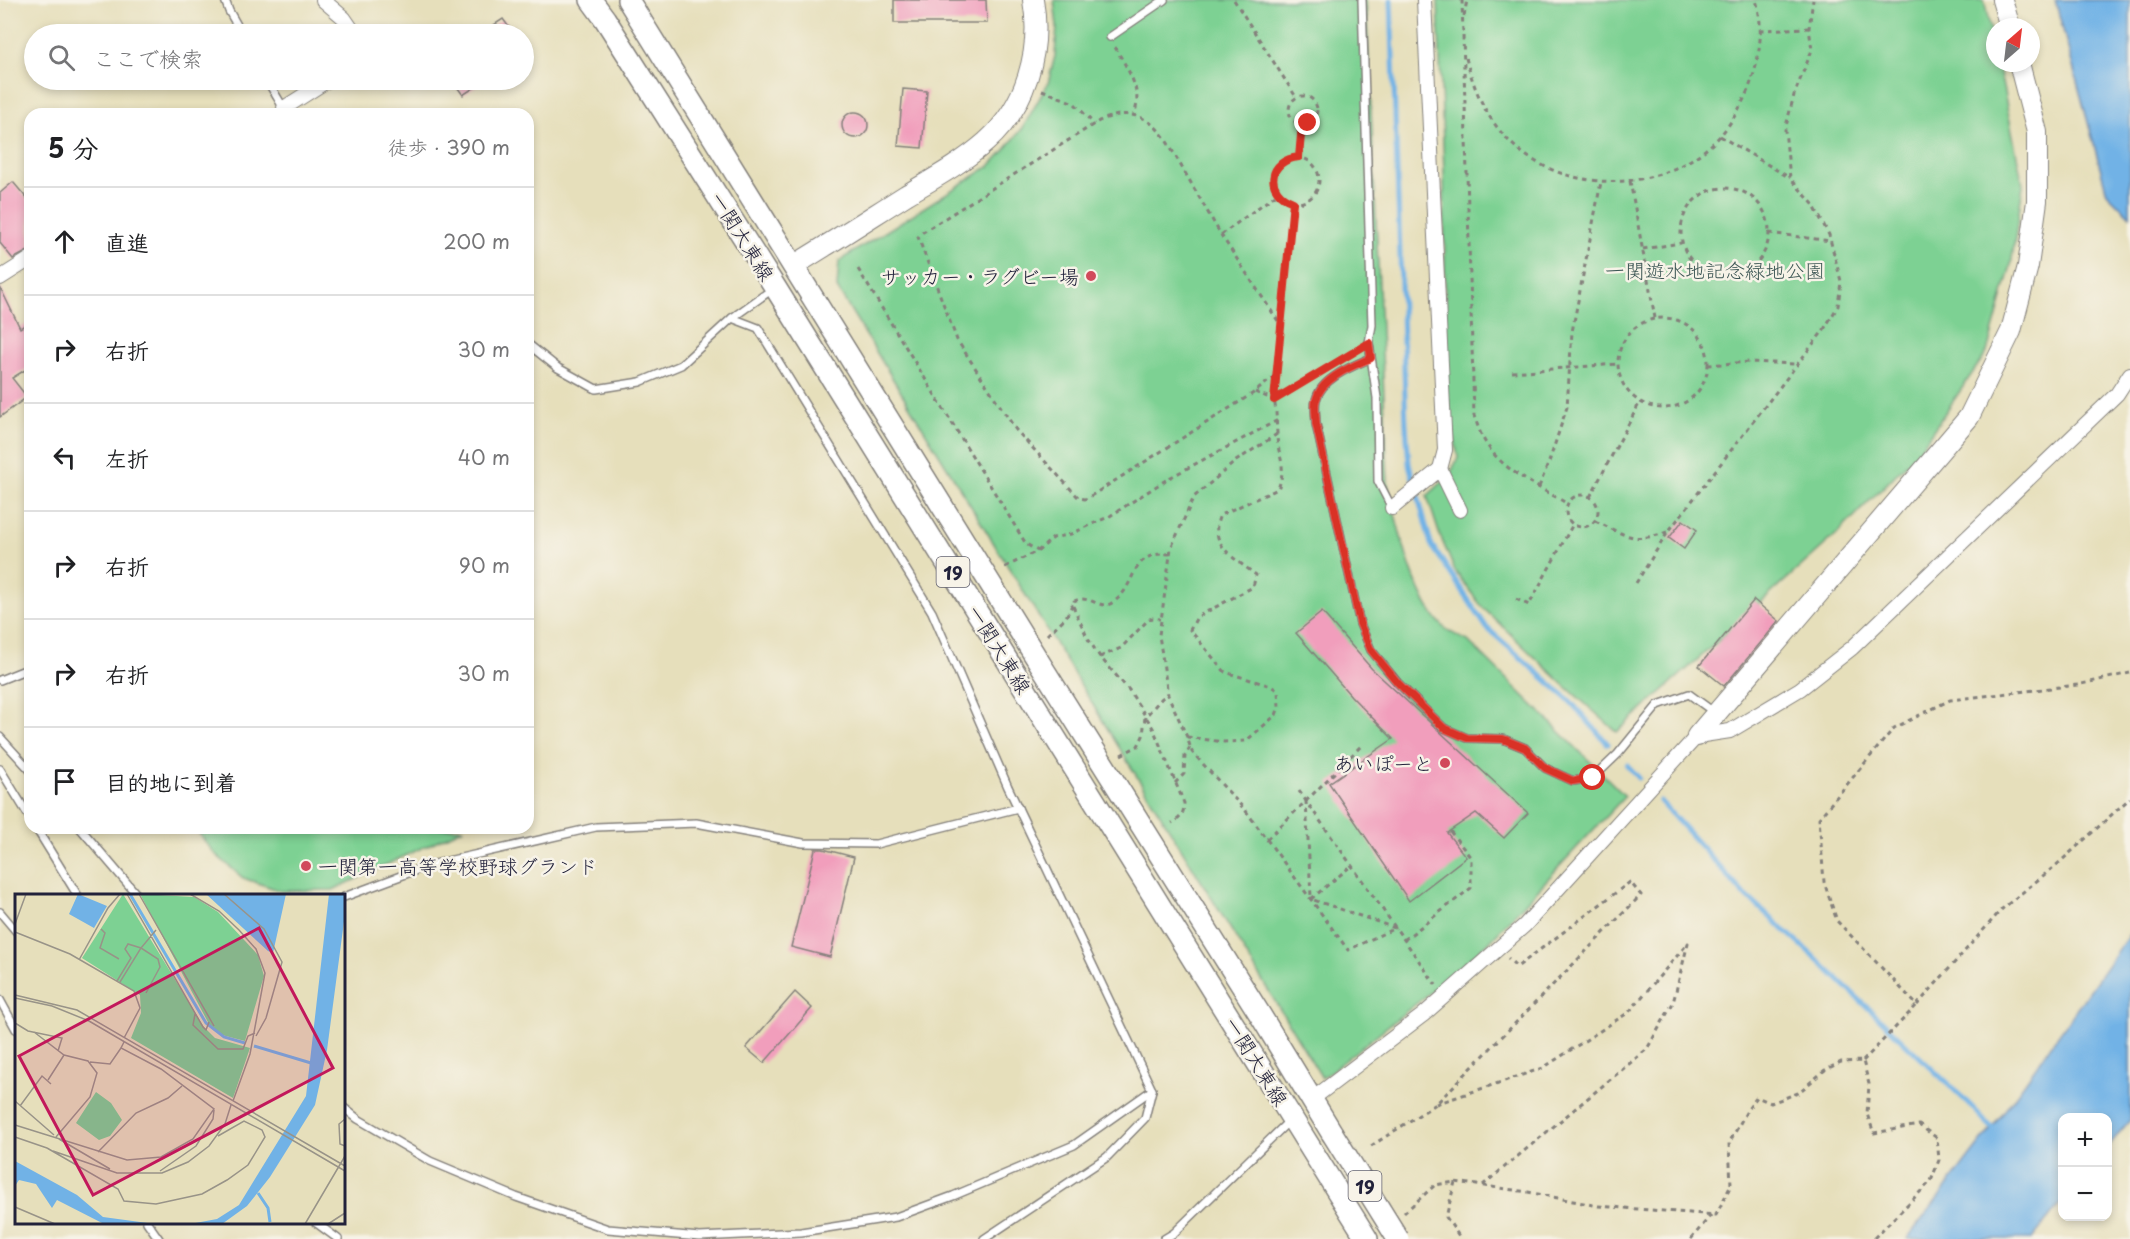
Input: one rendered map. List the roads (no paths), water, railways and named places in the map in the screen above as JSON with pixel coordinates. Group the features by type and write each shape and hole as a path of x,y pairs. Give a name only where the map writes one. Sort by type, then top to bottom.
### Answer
{"main road":[{"name":"一関大東線","path":"591,0 775,287 1366,1239"},
{"name":"一関大東線","path":"628,0 1398,1239"}],"street":[{"path":"323,0 348,24"},
{"path":"793,266 960,161 987,141 1009,116 1032,67 1036,18 1033,0"},
{"path":"1392,508 1440,469 1445,450 1424,0"},
{"path":"2002,0 2007,18"},
{"path":"1311,1100 1423,1015 1499,948 1541,907 1717,714 1969,417 2011,331 2028,266 2037,201 2037,132 2021,72"},
{"path":"289,108 314,90"},
{"path":"0,278 24,263"},
{"path":"1697,736 1730,731 1800,689 1852,648 2117,394 2130,374"},
{"path":"1440,469 1460,510"}],"lane":[{"path":"225,0 236,24"},
{"path":"1110,37 1164,0"},
{"path":"1362,0 1372,325 1369,343 1377,398 1378,481 1392,508"},
{"path":"273,90 283,108"},
{"path":"534,349 558,368 596,389 640,382 681,365 732,318 775,287"},
{"path":"732,318 758,328 932,612 1018,808 1152,1090 1145,1118 1107,1157 984,1239"},
{"path":"1371,358 1342,370 1328,382 1316,399 1316,424 1360,624 1371,650 1398,683 1444,728 1467,738 1503,739 1514,743 1525,748 1545,768 1573,781 1593,778 1618,754 1658,705 1689,694 1717,714"},
{"path":"0,680 24,670"},
{"path":"0,737 24,763"},
{"path":"0,769 24,808"},
{"path":"345,897 430,865 596,827 696,823 803,843 876,844 1018,808"},
{"path":"40,834 77,894"},
{"path":"85,834 136,894"},
{"path":"0,912 15,930"},
{"path":"0,1000 15,1027"},
{"path":"345,1109 358,1119 430,1161 516,1197 608,1229 700,1237 801,1232 896,1217 953,1196 1074,1145 1152,1090"},
{"path":"1164,1239 1173,1233 1292,1118"},
{"path":"148,1224 159,1239"},
{"path":"318,1224 338,1239"}],"water":[{"path":"2055,0 2130,0 2130,216 2107,193"},
{"path":"2130,933 2130,1120 2112,1142 2112,1113 2058,1113 2058,1207 2032,1239 1907,1239 2012,1101"}],"waterway":[{"path":"1391,0 1406,425 1409,464 1431,544 1487,628 1569,700 1608,744"},
{"path":"1627,765 1639,778"},
{"path":"1660,801 1741,891 1821,963 1996,1132"}],"place":[{"name":"サッカー・ラグビー場","path":"1091,276"},
{"name":"あいぽーと","path":"1445,763"},
{"name":"一関第一高等学校野球グランド","path":"306,866"}],"park label":[{"name":"一関遊水地記念緑地公園","path":"1715,270"}]}
